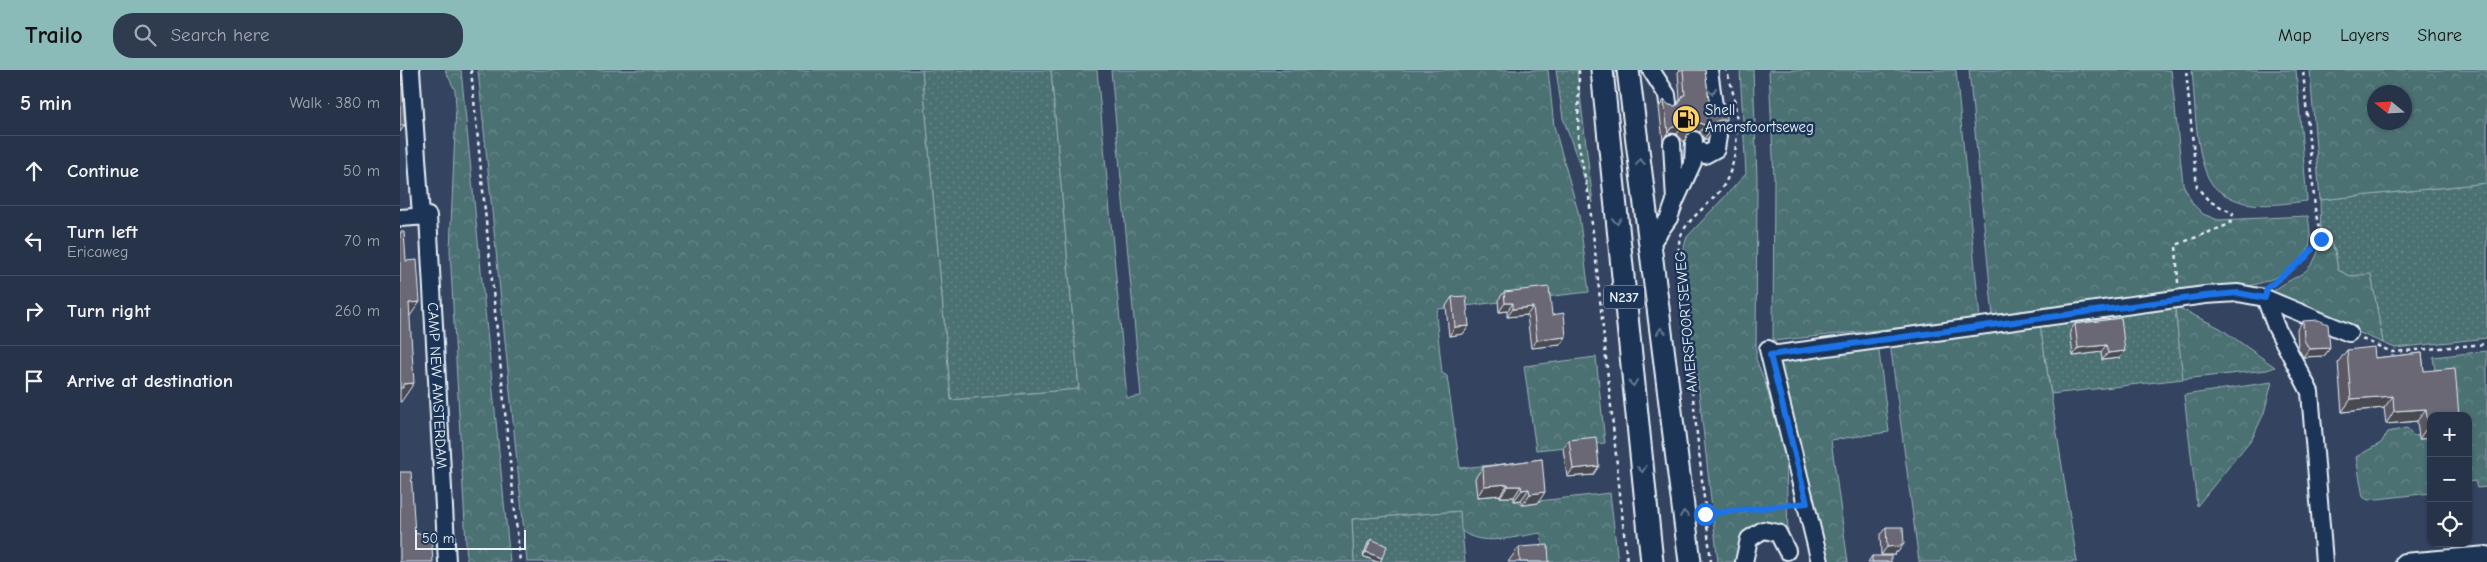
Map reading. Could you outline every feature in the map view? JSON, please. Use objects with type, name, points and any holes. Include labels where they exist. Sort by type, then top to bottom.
[{"type":"main road","name":"N237","points":[[1602,70],[1652,562]]},
{"type":"main road","name":"AMERSFOORTSEWEG","points":[[1628,70],[1690,562]]},
{"type":"street","name":"CAMP NEW AMSTERDAM","points":[[411,70],[421,216],[428,216],[447,562]]},
{"type":"street","points":[[1651,70],[1669,100],[1664,70]]},
{"type":"street","points":[[1710,70],[1716,113]]},
{"type":"street","name":"AMERSFOORTSEWEG","points":[[1650,245],[1669,218],[1675,200],[1685,182],[1695,144],[1705,155],[1716,149],[1718,136]]},
{"type":"street","name":"AMERSFOORTSEWEG","points":[[1672,143],[1675,200]]},
{"type":"street","points":[[400,218],[421,216]]},
{"type":"street","points":[[1820,562],[1769,352],[2238,293],[2265,298],[2349,333]]},
{"type":"street","points":[[2265,298],[2276,327],[2310,392],[2324,562]]},
{"type":"street","points":[[1744,562],[1749,539],[1763,530],[1778,533],[1787,551]]},
{"type":"street","points":[[2404,562],[2487,555]]},
{"type":"path","points":[[471,70],[520,562]]},
{"type":"path","points":[[1579,70],[1578,141],[1594,242],[1627,562]]},
{"type":"path","name":"AMERSFOORTSEWEG","points":[[1711,562],[1679,270],[1679,242],[1690,222],[1719,192],[1732,171],[1736,150],[1733,87],[1726,70]]},
{"type":"path","points":[[2179,299],[2176,245],[2230,224],[2233,213],[2208,202],[2197,187],[2186,70]]},
{"type":"path","points":[[2265,298],[2267,288],[2305,258],[2321,239],[2315,209],[2303,70]]},
{"type":"path","points":[[2349,333],[2392,352],[2487,344]]},
{"type":"path","points":[[1705,514],[1807,503]]},
{"type":"green space","points":[[445,70],[461,70],[510,562],[467,562],[450,250],[456,107],[455,90]]},
{"type":"green space","points":[[478,70],[922,70],[951,400],[1079,389],[1051,70],[1097,70],[1127,398],[1141,396],[1111,70],[1548,70],[1554,126],[1579,215],[1589,292],[1438,309],[1436,316],[1442,373],[1447,376],[1460,468],[1513,463],[1517,501],[1521,503],[1610,493],[1618,562],[1544,562],[1541,533],[1488,540],[1478,538],[1461,530],[1460,511],[1352,519],[1354,562],[527,562]]},
{"type":"green space","points":[[922,70],[1051,70],[1079,389],[951,400]]},
{"type":"green space","points":[[1556,70],[1577,70],[1593,203],[1563,118]]},
{"type":"green space","points":[[1740,70],[1753,70],[1757,178],[1756,359],[1765,382],[1786,459],[1788,537],[1761,523],[1740,562],[1718,562],[1683,250],[1687,237],[1746,174]]},
{"type":"green space","points":[[1769,70],[1956,70],[1980,319],[1773,341],[1774,178]]},
{"type":"green space","points":[[1969,70],[2171,70],[2183,184],[2193,204],[2203,214],[2218,220],[2308,216],[2310,240],[2305,255],[2299,263],[2283,274],[2245,287],[1993,317]]},
{"type":"green space","points":[[2192,70],[2296,70],[2307,201],[2260,205],[2245,203],[2222,193],[2212,184],[2206,174],[2199,145]]},
{"type":"green space","points":[[2310,70],[2487,70],[2487,183],[2320,200]]},
{"type":"green space","points":[[2487,183],[2487,338],[2395,348],[2383,343],[2371,275],[2350,276],[2338,270],[2335,251],[2328,238],[2321,239],[2320,200]]},
{"type":"green space","points":[[2328,238],[2335,251],[2338,270],[2350,276],[2371,274],[2383,343],[2270,294],[2308,268],[2314,261],[2321,239]]},
{"type":"green space","points":[[2175,308],[2183,379],[2051,394],[2040,325]]},
{"type":"green space","points":[[2175,308],[2179,308],[2220,328],[2275,367],[2267,370],[2183,379]]},
{"type":"green space","points":[[2040,325],[2077,562],[1919,562],[1890,343]]},
{"type":"green space","points":[[1878,344],[1889,432],[1831,440],[1848,562],[1827,562],[1776,358]]},
{"type":"green space","points":[[2487,351],[2487,487],[2477,488],[2475,481],[2472,481],[2472,412],[2441,412],[2433,357]]},
{"type":"green space","points":[[1596,357],[1605,443],[1536,450],[1524,366]]},
{"type":"green space","points":[[2272,382],[2264,413],[2253,437],[2197,506],[2184,395]]},
{"type":"green space","points":[[2407,428],[2414,436],[2427,434],[2427,493],[2368,500],[2363,497],[2356,457],[2381,443],[2388,432]]},
{"type":"green space","points":[[1460,511],[1465,562],[1354,562],[1352,519]]},
{"type":"building","points":[[401,70],[405,125],[400,125]]},
{"type":"building","points":[[1683,70],[1705,70],[1710,108],[1717,115],[1726,114],[1726,120],[1715,122],[1712,132],[1709,132],[1705,125],[1699,123],[1691,127],[1689,135],[1682,127],[1677,126],[1671,128],[1668,133],[1664,100],[1669,105],[1675,106],[1679,104],[1683,95],[1685,95]]},
{"type":"building","points":[[400,232],[404,232],[406,261],[417,260],[420,302],[409,303],[414,383],[403,384],[403,388],[400,388]]},
{"type":"building","points":[[1549,287],[1552,315],[1564,313],[1566,337],[1537,340],[1533,307],[1513,309],[1513,303],[1505,303],[1504,292]]},
{"type":"building","points":[[1466,296],[1469,326],[1455,327],[1452,297]]},
{"type":"building","points":[[2121,318],[2125,351],[2108,353],[2106,345],[2078,348],[2075,324]]},
{"type":"building","points":[[2318,320],[2328,324],[2330,348],[2309,349],[2304,340],[2303,321]]},
{"type":"building","points":[[2374,347],[2375,358],[2422,353],[2424,371],[2455,368],[2459,412],[2427,412],[2427,418],[2426,409],[2394,411],[2393,396],[2351,399],[2347,350]]},
{"type":"building","points":[[1596,437],[1599,466],[1573,469],[1569,440]]},
{"type":"building","points":[[1542,459],[1545,492],[1530,494],[1529,489],[1522,490],[1521,486],[1508,486],[1508,484],[1484,486],[1483,467]]},
{"type":"building","points":[[400,472],[411,472],[415,534],[431,532],[433,562],[400,562]]},
{"type":"building","points":[[1886,527],[1903,527],[1904,544],[1887,547]]},
{"type":"building","points":[[1371,539],[1387,546],[1382,558],[1366,552]]},
{"type":"building","points":[[1548,545],[1549,562],[1520,562],[1519,547]]},
{"type":"building","points":[[1872,556],[1891,556],[1891,562],[1872,562]]},
{"type":"place","name":"Shell Amersfoortseweg","points":[[1686,119]]},
{"type":"route","points":[[1705,514],[1807,503],[1770,355],[2205,296],[2238,293],[2265,298],[2267,288],[2305,258],[2321,239]]}]
